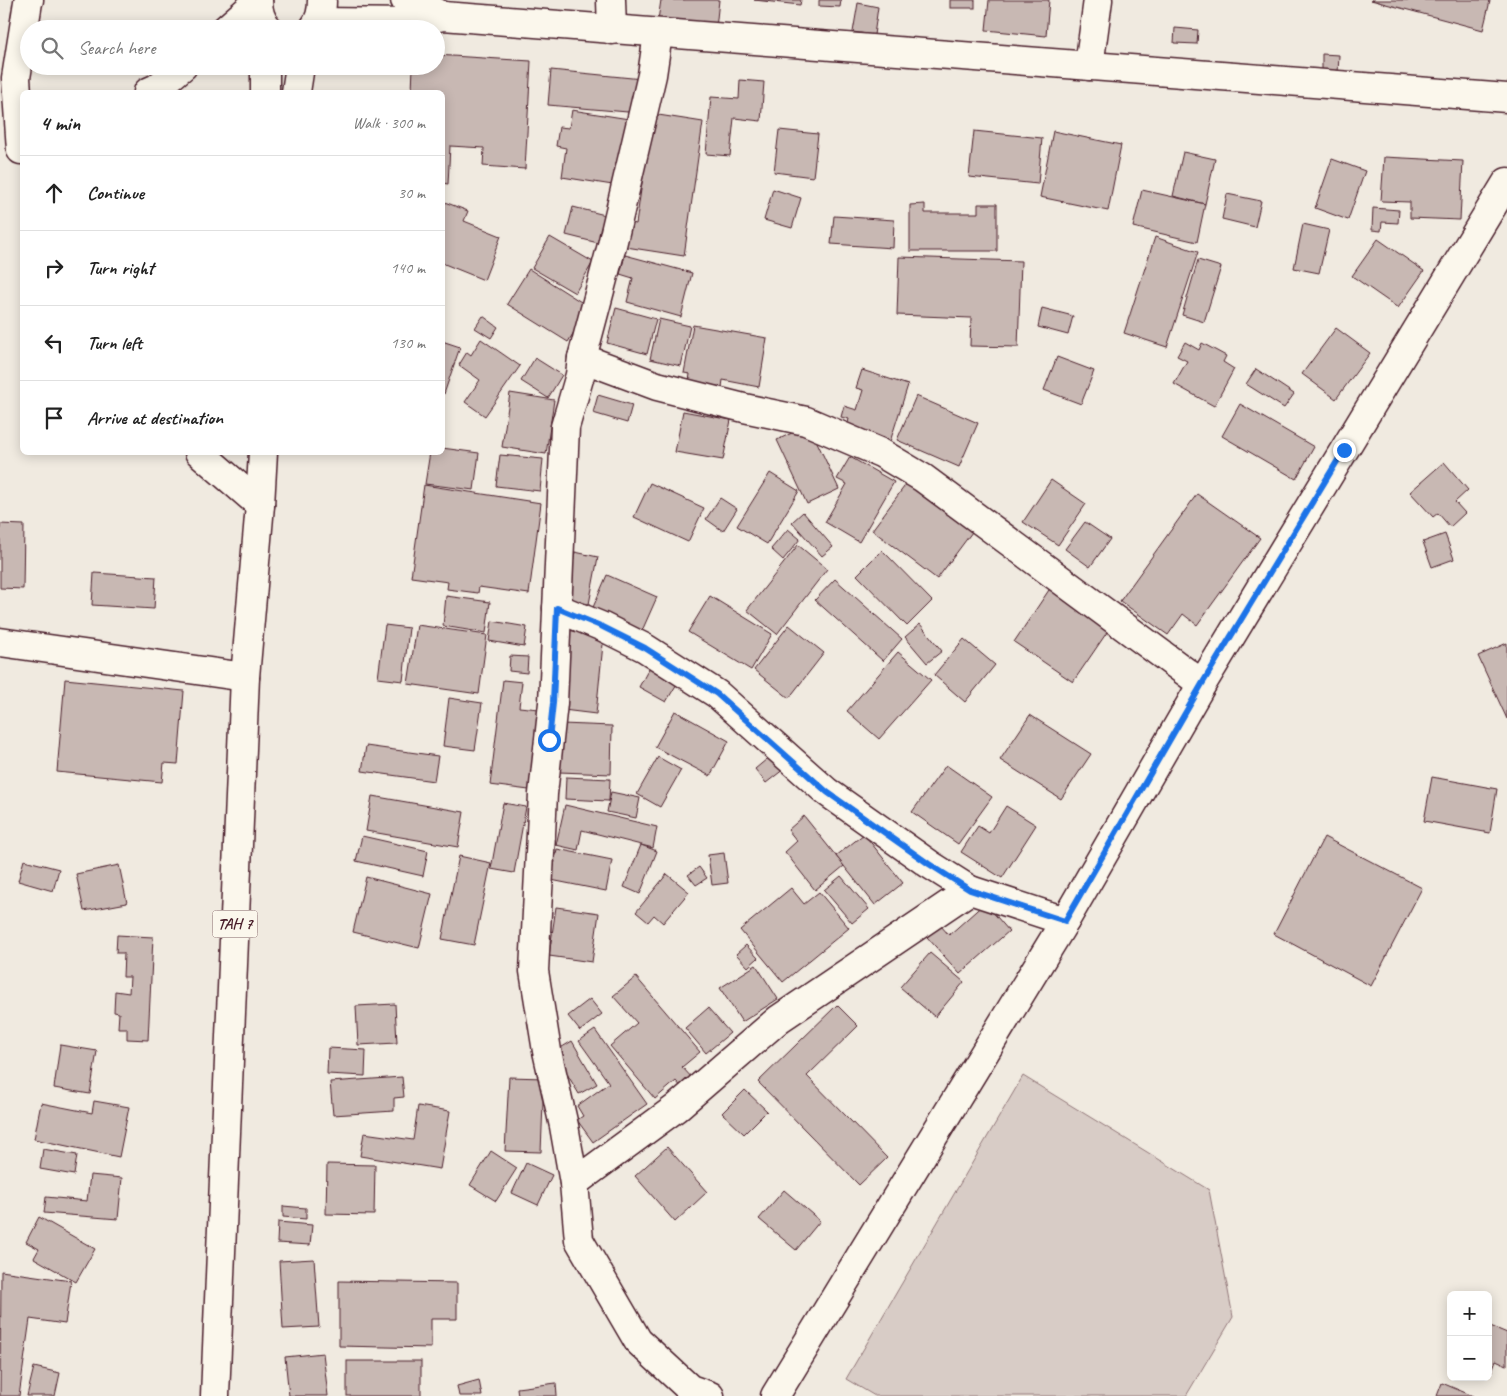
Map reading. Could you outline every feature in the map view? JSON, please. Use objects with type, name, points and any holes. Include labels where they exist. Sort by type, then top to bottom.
[{"type":"main road","points":[[25,20],[29,0]]},
{"type":"main road","points":[[405,0],[416,2],[442,16]]},
{"type":"main road","points":[[611,0],[612,30]]},
{"type":"main road","points":[[1089,66],[1098,0]]},
{"type":"main road","points":[[427,20],[442,16],[1507,98]]},
{"type":"main road","points":[[318,17],[366,20]]},
{"type":"main road","points":[[658,34],[648,94],[612,245],[582,358],[580,375],[565,427],[553,703],[543,794],[534,971],[547,1050],[574,1182],[579,1240],[638,1341],[690,1389],[710,1396]]},
{"type":"main road","points":[[14,154],[16,78],[20,53]]},
{"type":"main road","points":[[155,90],[173,75]]},
{"type":"main road","points":[[265,75],[265,90]]},
{"type":"main road","points":[[296,90],[299,75]]},
{"type":"main road","points":[[775,1396],[1065,921],[1202,684],[1507,182]]},
{"type":"main road","points":[[582,358],[657,386],[744,408],[806,421],[881,453],[931,483],[1202,684]]},
{"type":"main road","points":[[202,455],[260,506]]},
{"type":"main road","name":"TAH 7","points":[[216,1396],[245,678],[263,455]]},
{"type":"main road","points":[[557,608],[603,627],[645,648],[717,694],[827,792],[929,864],[970,890],[1065,921]]},
{"type":"main road","points":[[0,642],[245,678]]},
{"type":"main road","points":[[574,1182],[676,1108],[779,1019],[970,890]]},
{"type":"shaded area","points":[[1023,1076],[1209,1190],[1233,1317],[1186,1396],[875,1396],[846,1379]]},
{"type":"building","points":[[661,0],[719,0],[716,28],[658,20]]},
{"type":"building","points":[[754,0],[801,0],[800,5]]},
{"type":"building","points":[[819,0],[841,0],[840,7],[819,6]]},
{"type":"building","points":[[950,0],[975,0],[975,8],[950,8]]},
{"type":"building","points":[[989,0],[1049,0],[1046,36],[986,30]]},
{"type":"building","points":[[1371,0],[1488,0],[1490,1],[1483,30]]},
{"type":"building","points":[[858,3],[878,7],[874,35],[853,32]]},
{"type":"building","points":[[1175,28],[1198,30],[1197,44],[1174,43]]},
{"type":"building","points":[[1322,54],[1339,55],[1338,73],[1322,73]]},
{"type":"building","points":[[445,56],[531,61],[525,169],[483,166],[484,148],[450,146],[448,184],[445,184],[445,90],[412,90],[413,75],[445,75]]},
{"type":"building","points":[[551,70],[642,79],[639,113],[548,105]]},
{"type":"building","points":[[740,80],[764,82],[761,121],[734,118],[730,156],[706,154],[711,97],[739,99]]},
{"type":"building","points":[[572,110],[629,119],[619,186],[562,177],[566,148],[556,146],[559,127],[569,128]]},
{"type":"building","points":[[652,114],[703,122],[684,256],[626,247],[630,223],[636,224]]},
{"type":"building","points":[[779,130],[818,134],[813,177],[774,172]]},
{"type":"building","points":[[974,131],[1042,138],[1038,184],[969,177]]},
{"type":"building","points":[[1053,131],[1121,145],[1108,211],[1040,197]]},
{"type":"building","points":[[1183,152],[1215,159],[1205,204],[1173,196]]},
{"type":"building","points":[[1384,157],[1463,161],[1460,220],[1410,218],[1410,202],[1381,201]]},
{"type":"building","points":[[1332,159],[1365,171],[1348,220],[1315,208]]},
{"type":"building","points":[[773,189],[801,198],[792,228],[764,220]]},
{"type":"building","points":[[1142,190],[1205,204],[1197,242],[1133,227]]},
{"type":"building","points":[[1227,194],[1261,201],[1255,227],[1222,219]]},
{"type":"building","points":[[445,202],[468,211],[464,221],[501,236],[484,280],[445,264]]},
{"type":"building","points":[[925,204],[925,213],[978,213],[978,204],[997,204],[997,251],[910,251],[910,205]]},
{"type":"building","points":[[573,207],[605,215],[598,243],[566,235]]},
{"type":"building","points":[[1373,208],[1399,210],[1398,223],[1382,222],[1381,231],[1372,230]]},
{"type":"building","points":[[834,216],[894,220],[893,248],[831,244]]},
{"type":"building","points":[[1303,224],[1329,230],[1319,273],[1294,268]]},
{"type":"building","points":[[550,237],[593,262],[575,293],[532,268]]},
{"type":"building","points":[[1155,237],[1198,252],[1167,347],[1124,333]]},
{"type":"building","points":[[1378,239],[1424,271],[1398,308],[1352,276]]},
{"type":"building","points":[[625,255],[692,273],[681,317],[627,302],[633,278],[620,274]]},
{"type":"building","points":[[899,257],[1021,261],[1018,347],[970,346],[971,318],[897,315]]},
{"type":"building","points":[[1198,260],[1221,267],[1204,322],[1182,315]]},
{"type":"building","points":[[529,269],[589,307],[568,342],[507,304]]},
{"type":"building","points":[[616,308],[656,319],[647,354],[607,343]]},
{"type":"building","points":[[1042,308],[1073,316],[1068,335],[1038,327]]},
{"type":"building","points":[[483,316],[498,327],[491,338],[475,328]]},
{"type":"building","points":[[659,319],[690,326],[681,366],[650,359]]},
{"type":"building","points":[[693,325],[767,338],[759,387],[723,380],[722,387],[689,381],[690,374],[684,373]]},
{"type":"building","points":[[1336,328],[1370,353],[1336,399],[1302,374]]},
{"type":"building","points":[[481,339],[520,366],[485,416],[465,402],[480,380],[459,365],[467,352],[471,355]]},
{"type":"building","points":[[445,342],[460,347],[445,391]]},
{"type":"building","points":[[1185,342],[1199,350],[1202,343],[1226,356],[1223,362],[1234,369],[1214,406],[1174,384],[1187,361],[1177,356]]},
{"type":"building","points":[[1057,357],[1094,371],[1081,404],[1044,390]]},
{"type":"building","points":[[535,358],[562,375],[548,398],[521,381]]},
{"type":"building","points":[[1256,369],[1294,394],[1284,408],[1246,384]]},
{"type":"building","points":[[862,370],[908,385],[888,448],[845,434],[849,419],[841,417],[844,406],[857,410],[863,390],[856,388]]},
{"type":"building","points":[[510,393],[554,400],[546,454],[502,447]]},
{"type":"building","points":[[598,395],[632,405],[627,423],[593,413]]},
{"type":"building","points":[[916,396],[978,423],[959,467],[897,440]]},
{"type":"building","points":[[1240,404],[1314,447],[1296,479],[1222,436]]},
{"type":"building","points":[[683,411],[731,420],[723,460],[675,452]]},
{"type":"building","points":[[809,425],[839,489],[807,504],[777,440]]},
{"type":"building","points":[[445,448],[479,453],[474,490],[425,484],[430,455],[445,455]]},
{"type":"building","points":[[500,455],[543,459],[540,491],[496,486]]},
{"type":"building","points":[[850,457],[894,482],[859,542],[825,522],[847,484],[837,479]]},
{"type":"building","points":[[1444,462],[1468,490],[1455,502],[1465,513],[1450,527],[1438,513],[1433,517],[1410,492]]},
{"type":"building","points":[[770,473],[799,491],[767,544],[737,526]]},
{"type":"building","points":[[1051,480],[1086,504],[1058,545],[1023,522]]},
{"type":"building","points":[[650,483],[704,508],[688,542],[634,517]]},
{"type":"building","points":[[907,483],[972,532],[937,579],[872,530]]},
{"type":"building","points":[[424,485],[541,503],[529,594],[479,587],[478,593],[447,589],[448,582],[411,577]]},
{"type":"building","points":[[1197,494],[1260,538],[1197,625],[1183,614],[1168,635],[1120,601]]},
{"type":"building","points":[[720,498],[737,509],[723,531],[706,519]]},
{"type":"building","points":[[803,512],[833,547],[822,556],[792,522]]},
{"type":"building","points":[[1085,522],[1110,539],[1090,567],[1065,549]]},
{"type":"building","points":[[0,524],[24,525],[23,589],[0,588]]},
{"type":"building","points":[[788,529],[800,539],[783,560],[771,549]]},
{"type":"building","points":[[1445,534],[1454,559],[1432,567],[1423,542]]},
{"type":"building","points":[[798,545],[827,569],[777,634],[747,610]]},
{"type":"building","points":[[882,550],[932,601],[907,626],[857,575]]},
{"type":"building","points":[[575,552],[598,557],[589,604],[566,600]]},
{"type":"building","points":[[94,573],[156,577],[154,609],[92,605]]},
{"type":"building","points":[[607,575],[657,597],[641,633],[591,612]]},
{"type":"building","points":[[835,579],[902,639],[883,661],[815,600]]},
{"type":"building","points":[[1053,584],[1112,625],[1073,682],[1014,642]]},
{"type":"building","points":[[446,596],[490,602],[486,633],[443,626]]},
{"type":"building","points":[[710,596],[772,634],[751,670],[688,632]]},
{"type":"building","points":[[492,621],[527,627],[524,647],[489,641]]},
{"type":"building","points":[[920,624],[942,651],[927,663],[905,637]]},
{"type":"building","points":[[385,625],[409,628],[403,681],[378,678]]},
{"type":"building","points":[[417,625],[487,635],[479,694],[408,684]]},
{"type":"building","points":[[789,625],[824,653],[789,698],[754,670]]},
{"type":"building","points":[[564,630],[604,634],[596,714],[555,709]]},
{"type":"building","points":[[964,639],[995,665],[965,702],[934,675]]},
{"type":"building","points":[[1507,643],[1507,719],[1478,656]]},
{"type":"building","points":[[898,652],[931,680],[879,739],[847,711]]},
{"type":"building","points":[[510,656],[528,657],[527,673],[509,671]]},
{"type":"building","points":[[653,661],[681,677],[666,702],[639,687]]},
{"type":"building","points":[[65,679],[184,691],[178,764],[164,763],[162,782],[57,772]]},
{"type":"building","points":[[503,680],[522,682],[519,707],[539,709],[529,790],[490,785]]},
{"type":"building","points":[[449,698],[482,703],[475,750],[443,746]]},
{"type":"building","points":[[675,711],[729,741],[710,776],[655,747]]},
{"type":"building","points":[[1030,715],[1091,754],[1061,799],[1000,760]]},
{"type":"building","points":[[562,724],[612,726],[611,774],[559,772]]},
{"type":"building","points":[[366,746],[438,756],[434,781],[362,771]]},
{"type":"building","points":[[773,754],[784,769],[766,783],[755,769]]},
{"type":"building","points":[[658,757],[681,770],[660,807],[637,794]]},
{"type":"building","points":[[946,765],[992,797],[958,844],[912,812]]},
{"type":"building","points":[[566,777],[610,779],[609,801],[565,799]]},
{"type":"building","points":[[1432,777],[1497,789],[1490,833],[1424,821]]},
{"type":"building","points":[[611,792],[640,798],[636,818],[607,812]]},
{"type":"building","points":[[372,796],[464,812],[458,847],[366,831]]},
{"type":"building","points":[[503,803],[526,807],[514,873],[491,869]]},
{"type":"building","points":[[565,805],[657,827],[653,848],[582,830],[578,850],[556,845]]},
{"type":"building","points":[[1006,806],[1036,825],[1002,878],[961,852],[978,826],[989,833]]},
{"type":"building","points":[[804,816],[844,866],[815,890],[785,852],[797,841],[788,830]]},
{"type":"building","points":[[864,834],[903,883],[875,905],[836,856]]},
{"type":"building","points":[[362,836],[428,851],[423,876],[356,861]]},
{"type":"building","points":[[1324,837],[1422,888],[1371,986],[1274,934]]},
{"type":"building","points":[[641,845],[657,851],[640,894],[624,887]]},
{"type":"building","points":[[557,849],[612,860],[606,891],[551,880],[544,869],[553,870],[555,861],[547,859],[548,853],[556,854]]},
{"type":"building","points":[[724,853],[728,883],[712,885],[708,855]]},
{"type":"building","points":[[459,856],[491,863],[474,945],[442,939]]},
{"type":"building","points":[[24,860],[59,869],[53,891],[18,881]]},
{"type":"building","points":[[119,865],[127,903],[84,911],[76,874]]},
{"type":"building","points":[[699,867],[707,878],[696,885],[688,875]]},
{"type":"building","points":[[667,874],[689,892],[663,923],[654,915],[648,922],[636,912]]},
{"type":"building","points":[[841,876],[869,909],[852,923],[824,890]]},
{"type":"building","points":[[366,877],[432,894],[419,948],[353,932]]},
{"type":"building","points":[[791,888],[804,904],[819,892],[849,928],[783,982],[740,930]]},
{"type":"building","points":[[985,903],[1009,931],[960,974],[927,937],[940,925],[949,935]]},
{"type":"building","points":[[556,907],[599,913],[592,962],[549,956]]},
{"type":"building","points":[[117,935],[153,937],[148,1040],[127,1039],[127,1028],[118,1028],[119,1013],[114,1012],[115,991],[129,993],[130,977],[123,977],[124,953],[116,953]]},
{"type":"building","points":[[746,945],[758,958],[748,967],[736,954]]},
{"type":"building","points":[[930,953],[964,982],[935,1017],[900,987]]},
{"type":"building","points":[[756,965],[778,999],[742,1022],[720,988]]},
{"type":"building","points":[[636,977],[700,1052],[682,1067],[694,1080],[683,1089],[676,1081],[655,1099],[610,1046],[637,1023],[613,996]]},
{"type":"building","points":[[590,999],[602,1014],[580,1031],[568,1016]]},
{"type":"building","points":[[395,1004],[397,1043],[358,1045],[356,1006]]},
{"type":"building","points":[[837,1005],[858,1026],[807,1076],[887,1158],[859,1185],[758,1082]]},
{"type":"building","points":[[708,1008],[730,1033],[706,1053],[685,1028]]},
{"type":"building","points":[[595,1030],[647,1104],[593,1142],[577,1120],[583,1116],[577,1106],[609,1083],[579,1041]]},
{"type":"building","points":[[572,1041],[597,1084],[579,1094],[554,1052]]},
{"type":"building","points":[[60,1045],[97,1051],[90,1094],[54,1088]]},
{"type":"building","points":[[328,1048],[366,1050],[365,1076],[327,1074]]},
{"type":"building","points":[[402,1077],[404,1097],[394,1098],[394,1111],[333,1115],[330,1082]]},
{"type":"building","points":[[509,1077],[544,1078],[541,1152],[505,1151]]},
{"type":"building","points":[[745,1090],[767,1111],[744,1134],[722,1113]]},
{"type":"building","points":[[94,1101],[129,1107],[119,1157],[34,1139],[41,1103],[92,1113]]},
{"type":"building","points":[[418,1106],[450,1111],[440,1169],[360,1156],[364,1133],[413,1140]]},
{"type":"building","points":[[667,1147],[707,1192],[675,1222],[635,1176]]},
{"type":"building","points":[[43,1149],[77,1155],[74,1175],[40,1169]]},
{"type":"building","points":[[491,1151],[517,1168],[496,1201],[470,1185]]},
{"type":"building","points":[[526,1163],[552,1175],[538,1205],[512,1193]]},
{"type":"building","points":[[327,1164],[375,1165],[374,1215],[326,1214]]},
{"type":"building","points":[[90,1175],[122,1178],[118,1219],[44,1213],[46,1197],[87,1201]]},
{"type":"building","points":[[784,1190],[820,1221],[796,1250],[759,1219]]},
{"type":"building","points":[[283,1206],[306,1208],[306,1219],[283,1217]]},
{"type":"building","points":[[39,1217],[95,1249],[76,1282],[34,1258],[39,1249],[26,1242]]},
{"type":"building","points":[[278,1222],[312,1225],[310,1245],[277,1243]]},
{"type":"building","points":[[314,1259],[319,1327],[283,1329],[279,1261]]},
{"type":"building","points":[[1,1271],[71,1281],[65,1324],[30,1319],[19,1396],[0,1396]]},
{"type":"building","points":[[339,1281],[457,1283],[457,1319],[431,1319],[431,1348],[339,1346]]},
{"type":"building","points":[[1492,1327],[1507,1333],[1507,1365],[1496,1360],[1492,1371]]},
{"type":"building","points":[[323,1353],[328,1396],[289,1396],[285,1357]]},
{"type":"building","points":[[347,1361],[421,1361],[421,1396],[347,1396]]},
{"type":"building","points":[[34,1367],[60,1373],[55,1396],[27,1396]]},
{"type":"building","points":[[479,1380],[482,1396],[459,1396],[457,1386]]},
{"type":"building","points":[[556,1383],[557,1396],[518,1396],[517,1388]]},
{"type":"building","points":[[1442,1383],[1473,1396],[1437,1396]]},
{"type":"route","points":[[549,740],[553,703],[557,608],[603,627],[645,648],[717,694],[827,792],[929,864],[970,890],[1065,921],[1202,684],[1344,450]]}]
